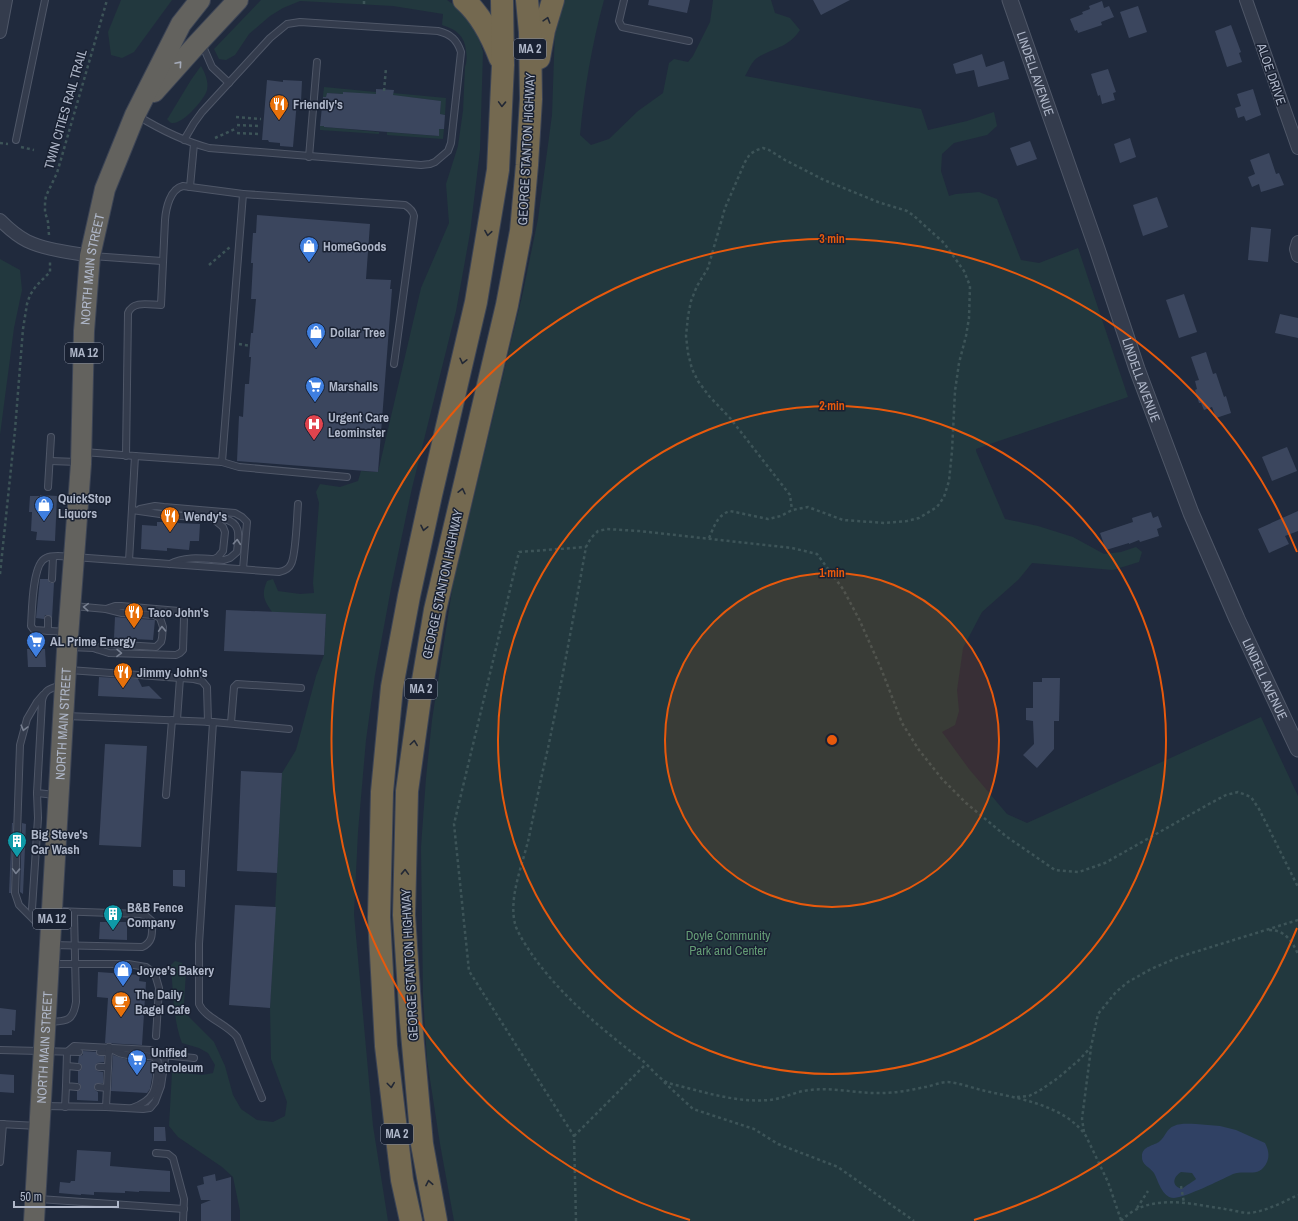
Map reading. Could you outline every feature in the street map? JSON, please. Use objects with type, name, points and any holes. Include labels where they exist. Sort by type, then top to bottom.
[{"type":"highway","name":"NORTH MAIN STREET","points":[[34,1221],[46,1022],[48,935],[59,795],[65,677],[81,457],[84,331],[90,256],[105,190],[134,114],[181,24],[200,0]]},
{"type":"highway","name":"NORTH MAIN STREET","points":[[134,114],[238,0]]},
{"type":"highway","points":[[464,0],[472,8],[493,40],[503,65]]},
{"type":"highway","name":"GEORGE STANTON HIGHWAY","points":[[411,1221],[402,1180],[386,1046],[379,916],[382,792],[392,687],[409,596],[431,495],[476,302],[498,170],[503,65],[502,0]]},
{"type":"highway","name":"GEORGE STANTON HIGHWAY","points":[[436,1221],[422,1144],[411,1022],[404,914],[407,791],[420,698],[435,610],[507,305],[521,231],[531,99],[530,32],[527,0]]},
{"type":"highway","points":[[531,99],[544,30],[553,0]]},
{"type":"street","points":[[0,32],[6,0]]},
{"type":"street","name":"LINDELL AVENUE","points":[[1010,0],[1137,369],[1191,513],[1243,634],[1298,749]]},
{"type":"street","name":"ALOE DRIVE","points":[[1246,0],[1298,148]]},
{"type":"street","points":[[0,220],[27,242],[90,256]]},
{"type":"street","points":[[1298,242],[1296,249],[1298,256]]},
{"type":"lane","points":[[16,140],[45,0]]},
{"type":"lane","points":[[624,0],[619,21],[622,28],[689,41]]},
{"type":"lane","points":[[134,114],[159,129],[184,140],[197,145],[209,148],[309,157],[421,165],[430,164],[443,156],[448,150],[452,138],[461,52],[458,44],[450,35],[438,31],[308,22],[287,24],[270,38],[229,83],[194,123],[184,140]]},
{"type":"lane","points":[[200,40],[212,67],[229,83]]},
{"type":"lane","points":[[309,157],[317,62]]},
{"type":"lane","points":[[190,187],[197,145]]},
{"type":"lane","points":[[126,456],[128,313],[130,309],[138,304],[161,305],[165,220],[168,206],[177,188],[183,186],[243,194],[405,205],[409,207],[414,216],[394,364]]},
{"type":"lane","points":[[222,462],[243,194]]},
{"type":"lane","points":[[90,256],[162,261]]},
{"type":"lane","points":[[48,487],[51,437]]},
{"type":"lane","points":[[129,561],[135,456]]},
{"type":"lane","points":[[50,461],[81,457],[135,456],[222,462],[239,467],[348,477]]},
{"type":"lane","points":[[106,609],[115,606],[179,611],[184,618],[183,650],[176,655],[109,653],[68,640],[48,631],[34,630],[31,626],[37,567],[46,558],[74,557],[279,572],[288,568],[293,559],[298,504]]},
{"type":"lane","points":[[132,510],[155,506],[236,513],[247,522],[243,569]]},
{"type":"lane","points":[[132,510],[168,515],[228,520],[237,527],[237,552],[230,558],[224,560],[185,559],[177,560],[169,564]]},
{"type":"lane","points":[[212,518],[223,527],[224,532],[223,551],[214,559]]},
{"type":"lane","points":[[52,579],[54,557]]},
{"type":"lane","points":[[70,606],[106,609],[122,613],[154,615],[160,618],[162,622],[162,638],[161,642],[156,647],[108,644],[102,645],[97,649]]},
{"type":"lane","points":[[48,619],[48,631]]},
{"type":"lane","points":[[156,1036],[159,988],[155,974],[146,967],[128,964],[75,964],[19,905],[15,893],[20,746],[27,719],[37,702],[47,690],[65,677],[180,678],[199,680],[207,687],[211,722],[199,944],[199,1004],[202,1010],[230,1030],[237,1037],[262,1098]]},
{"type":"lane","points":[[166,795],[180,678]]},
{"type":"lane","points":[[231,723],[234,687],[237,684],[301,688]]},
{"type":"lane","points":[[43,694],[38,818],[32,909],[48,935],[74,946],[142,947],[149,944],[152,938],[152,921],[146,916],[140,914],[74,912],[48,935]]},
{"type":"lane","points":[[63,716],[231,723],[289,729]]},
{"type":"lane","points":[[38,794],[59,795]]},
{"type":"lane","points":[[46,1022],[65,1021],[70,1018],[75,1011],[74,912]]},
{"type":"lane","points":[[65,1107],[67,1052],[74,1046],[79,1045],[109,1050],[124,1055],[154,1057],[158,1062],[154,1094],[138,1105],[129,1109]]},
{"type":"lane","points":[[0,1050],[79,1052]]},
{"type":"lane","points":[[106,1107],[109,1050]]},
{"type":"lane","points":[[100,1052],[109,1050],[151,1050],[162,1055],[194,1058]]},
{"type":"lane","points":[[40,1106],[106,1107],[129,1109],[147,1109],[152,1107],[156,1102],[162,1080],[165,1059],[162,1055]]},
{"type":"lane","points":[[66,1066],[78,1066]]},
{"type":"lane","points":[[99,1067],[108,1067]]},
{"type":"lane","points":[[66,1086],[77,1087]]},
{"type":"lane","points":[[98,1087],[107,1088]]},
{"type":"lane","points":[[0,1162],[2,1124],[39,1126]]},
{"type":"lane","points":[[156,1153],[168,1154],[173,1158],[182,1188],[184,1209],[183,1221]]},
{"type":"lane","points":[[35,1199],[184,1209]]},
{"type":"path","name":"TWIN CITIES RAIL TRAIL","points":[[48,222],[45,212],[46,196],[57,173],[107,0]]},
{"type":"path","points":[[384,91],[386,68]]},
{"type":"path","points":[[236,117],[261,118]]},
{"type":"path","points":[[237,124],[260,126]]},
{"type":"path","points":[[197,145],[237,128]]},
{"type":"path","points":[[237,133],[260,134]]},
{"type":"path","points":[[709,538],[716,521],[725,513],[730,511],[768,519],[781,516],[792,510],[808,507],[843,520],[885,523],[907,521],[919,518],[937,507],[944,497],[949,481],[955,390],[959,362],[969,318],[970,286],[964,271],[944,243],[932,231],[907,211],[878,202],[824,180],[769,150],[762,148],[750,154],[745,162],[725,208],[708,268],[697,286],[691,301],[686,336],[692,369],[698,381],[709,396],[730,418],[790,495],[792,510]]},
{"type":"path","points":[[209,265],[231,246]]},
{"type":"path","points":[[0,574],[15,430],[22,329],[30,295],[50,271]]},
{"type":"path","points":[[914,1221],[838,1167],[778,1144],[754,1130],[693,1110],[646,1064],[575,1004],[543,969],[524,943],[516,927],[513,912],[519,870],[525,852],[548,745],[586,547],[591,538],[598,531],[607,529],[639,531],[709,538],[770,547],[792,548],[817,554],[843,589],[860,621],[882,671],[902,723],[919,750],[942,779],[966,802],[1007,836],[1055,870],[1079,872],[1105,863],[1209,804],[1226,795],[1238,792],[1251,796],[1298,887]]},
{"type":"path","points":[[576,1221],[574,1136],[469,971],[454,824],[519,552],[586,547]]},
{"type":"path","points":[[1086,1136],[1082,1119],[1091,1047],[1098,1014],[1116,992],[1128,982],[1151,969],[1179,957],[1298,920]]},
{"type":"path","points":[[1265,930],[1281,932],[1292,942],[1298,954]]},
{"type":"path","points":[[1014,1097],[1029,1096],[1045,1086],[1079,1060],[1091,1047]]},
{"type":"path","points":[[574,1136],[646,1064]]},
{"type":"path","points":[[662,1080],[668,1083],[717,1096],[756,1100],[770,1100],[810,1090],[884,1093],[923,1088],[948,1082],[1014,1097],[1044,1106],[1058,1113],[1081,1129],[1086,1136],[1108,1182],[1121,1221],[1137,1208],[1148,1191]]},
{"type":"path","points":[[1181,1186],[1184,1204]]},
{"type":"path","points":[[1137,1208],[1156,1202],[1170,1202],[1249,1213],[1275,1206],[1298,1195]]},
{"type":"green space","points":[[121,0],[172,0],[134,52],[122,58],[111,55],[108,32]]},
{"type":"green space","points":[[261,0],[447,0],[460,10],[470,23],[478,37],[483,52],[480,150],[470,233],[456,311],[412,488],[392,583],[375,675],[366,740],[358,832],[354,914],[373,1126],[388,1221],[240,1221],[240,1211],[233,1177],[222,1167],[178,1137],[169,1126],[172,1072],[202,1075],[213,1073],[215,1065],[208,1053],[199,1048],[182,1043],[175,1015],[173,995],[171,965],[175,961],[182,963],[186,972],[184,1004],[188,1016],[214,1042],[225,1066],[233,1095],[241,1109],[257,1120],[273,1122],[285,1116],[287,1102],[271,1059],[270,1008],[282,773],[296,750],[316,676],[324,655],[326,615],[272,612],[265,601],[264,590],[267,581],[273,579],[278,591],[300,594],[314,593],[313,583],[319,503],[316,492],[320,484],[340,487],[358,481],[361,471],[378,472],[421,288],[449,223],[446,184],[458,146],[463,111],[467,55],[462,37],[452,29],[442,25],[443,14],[393,6],[300,1],[283,8],[270,16],[249,34],[235,55],[226,60],[219,59],[214,49]]},
{"type":"green space","name":"Doyle Community Park and Center","points":[[561,0],[604,0],[589,67],[580,135],[591,145],[609,139],[638,111],[663,93],[669,63],[674,59],[688,62],[693,56],[710,22],[713,0],[771,0],[775,13],[790,18],[800,30],[790,41],[755,59],[745,76],[921,109],[928,130],[967,121],[994,112],[997,126],[987,135],[954,143],[942,154],[941,171],[949,196],[979,192],[997,199],[1021,260],[1039,263],[1078,248],[1128,397],[990,444],[976,449],[976,451],[1005,519],[1038,526],[1073,537],[1104,554],[1121,552],[1136,547],[1142,552],[1139,562],[1113,570],[1032,563],[1019,579],[982,612],[963,648],[957,690],[959,711],[955,725],[942,732],[969,769],[1007,814],[1027,823],[1261,717],[1298,796],[1298,1221],[454,1221],[427,1060],[423,996],[421,847],[426,778],[432,720],[453,584],[523,292],[538,219],[552,115],[555,28]]},
{"type":"green space","points":[[201,66],[207,81],[207,90],[205,94],[198,105],[187,116],[176,123],[171,123],[167,119]]},
{"type":"green space","points":[[324,87],[376,92],[376,96],[344,92],[343,94],[327,93],[326,105],[322,105]]},
{"type":"green space","points":[[393,93],[446,98],[445,115],[440,114],[441,101],[393,97]]},
{"type":"green space","points":[[320,126],[379,132],[379,134],[320,130]]},
{"type":"green space","points":[[439,129],[444,129],[443,139],[387,135],[387,132],[438,136]]},
{"type":"green space","points":[[0,259],[20,270],[22,290],[14,328],[0,435]]},
{"type":"water","points":[[1179,1124],[1220,1126],[1236,1130],[1265,1143],[1268,1152],[1267,1162],[1264,1167],[1256,1172],[1233,1174],[1204,1188],[1180,1197],[1174,1198],[1166,1195],[1154,1173],[1143,1162],[1142,1159],[1144,1150],[1158,1143],[1172,1127]],"holes":[[[1181,1172],[1192,1173],[1196,1179],[1195,1180],[1182,1189],[1176,1186],[1174,1181],[1178,1174]]]},
{"type":"building","points":[[649,0],[690,0],[687,13],[648,5]]},
{"type":"building","points":[[813,0],[850,0],[821,15]]},
{"type":"building","points":[[1102,1],[1104,8],[1109,6],[1114,17],[1101,22],[1102,25],[1078,33],[1077,30],[1075,31],[1070,19],[1083,14],[1082,12],[1090,9],[1089,6]]},
{"type":"building","points":[[1138,6],[1147,32],[1129,38],[1120,12]]},
{"type":"building","points":[[1231,25],[1241,52],[1239,53],[1242,62],[1227,67],[1215,31]]},
{"type":"building","points":[[982,54],[986,67],[1004,61],[1009,79],[978,87],[974,70],[956,74],[953,64]]},
{"type":"building","points":[[1108,69],[1116,92],[1113,93],[1115,100],[1102,104],[1100,95],[1098,96],[1091,74]]},
{"type":"building","name":"Friendly's","points":[[267,80],[283,82],[283,80],[302,81],[301,102],[297,101],[293,147],[280,146],[280,143],[262,140]]},
{"type":"building","points":[[376,89],[394,90],[393,95],[441,101],[440,114],[445,115],[444,129],[439,129],[439,136],[320,126],[323,97],[326,97],[327,93],[343,94],[343,92],[376,94]]},
{"type":"building","points":[[1253,89],[1261,115],[1246,121],[1244,116],[1238,118],[1235,108],[1241,106],[1237,94]]},
{"type":"building","points":[[1130,138],[1136,157],[1120,163],[1114,144]]},
{"type":"building","points":[[1030,141],[1037,159],[1017,166],[1010,148]]},
{"type":"building","points":[[1269,153],[1276,174],[1279,173],[1284,185],[1261,192],[1259,184],[1252,187],[1248,177],[1255,174],[1250,160]]},
{"type":"building","points":[[1157,197],[1168,227],[1143,236],[1133,205]]},
{"type":"building","points":[[257,215],[370,224],[366,279],[391,280],[390,289],[392,289],[378,472],[237,461],[239,416],[243,417],[245,384],[249,384],[251,357],[249,357],[256,299],[251,299],[253,263],[251,263],[253,233],[256,233]]},
{"type":"building","points":[[1251,227],[1271,229],[1268,262],[1248,260]]},
{"type":"building","points":[[1184,294],[1197,332],[1179,338],[1166,300]]},
{"type":"building","points":[[1280,314],[1298,318],[1298,338],[1275,333]]},
{"type":"building","points":[[1206,352],[1213,374],[1216,373],[1224,397],[1226,396],[1231,413],[1216,418],[1212,407],[1204,410],[1201,403],[1199,403],[1195,390],[1197,389],[1195,381],[1199,380],[1191,357]]},
{"type":"building","points":[[1287,447],[1297,471],[1272,481],[1262,457]]},
{"type":"building","name":"QuickStop Liquors","points":[[30,496],[57,496],[55,541],[36,540],[37,532],[31,531],[32,512],[29,512]]},
{"type":"building","points":[[1298,511],[1298,531],[1285,536],[1289,544],[1269,553],[1258,529]]},
{"type":"building","points":[[1151,512],[1153,518],[1158,516],[1162,527],[1157,529],[1159,536],[1140,542],[1139,540],[1106,550],[1100,533],[1133,522],[1132,518]]},
{"type":"building","name":"Wendy's","points":[[167,520],[177,520],[177,523],[200,524],[199,541],[190,541],[189,550],[167,548],[167,551],[141,549],[142,525],[157,526],[157,522],[167,522]]},
{"type":"building","name":"AL Prime Energy","points":[[40,579],[48,579],[50,583],[54,583],[52,619],[48,615],[45,615],[44,619],[36,618]]},
{"type":"building","points":[[226,610],[326,614],[324,655],[224,651]]},
{"type":"building","name":"Taco John's","points":[[115,617],[155,620],[153,640],[114,638]]},
{"type":"building","name":"AL Prime Energy","points":[[27,649],[45,649],[46,667],[28,667]]},
{"type":"building","name":"Jimmy John's","points":[[99,677],[138,679],[142,687],[149,686],[162,699],[98,696]]},
{"type":"building","points":[[1042,678],[1060,678],[1059,721],[1054,721],[1054,749],[1037,768],[1023,755],[1034,744],[1033,721],[1026,720],[1026,708],[1033,708],[1033,682],[1042,682]]},
{"type":"building","points":[[105,744],[147,746],[141,847],[99,845]]},
{"type":"building","points":[[241,771],[282,773],[277,873],[237,871]]},
{"type":"building","points":[[12,823],[11,893],[9,893]]},
{"type":"building","points":[[22,823],[26,824],[23,894],[20,892]]},
{"type":"building","points":[[173,870],[185,870],[185,887],[173,886]]},
{"type":"building","points":[[235,905],[276,907],[270,1008],[229,1005]]},
{"type":"building","name":"B&B Fence Company","points":[[100,922],[127,922],[127,940],[99,939]]},
{"type":"building","points":[[98,972],[140,975],[139,981],[146,982],[142,1045],[105,1043],[108,998],[97,997]]},
{"type":"building","points":[[0,1008],[16,1010],[15,1031],[12,1030],[12,1035],[0,1035]]},
{"type":"building","points":[[83,1051],[96,1052],[98,1056],[104,1056],[104,1062],[97,1063],[95,1067],[97,1071],[103,1072],[103,1083],[97,1083],[94,1086],[95,1090],[98,1092],[98,1101],[77,1100],[77,1091],[80,1090],[81,1087],[78,1083],[78,1071],[81,1070],[82,1067],[81,1064],[78,1063],[79,1056],[83,1055]]},
{"type":"building","name":"Unified Petroleum","points":[[113,1055],[125,1059],[152,1061],[152,1078],[150,1089],[147,1093],[111,1091]]},
{"type":"building","points":[[0,1074],[14,1075],[14,1093],[0,1092]]},
{"type":"building","points":[[154,1127],[165,1127],[166,1141],[154,1141]]},
{"type":"building","points":[[77,1150],[111,1152],[110,1166],[170,1171],[170,1192],[94,1192],[94,1195],[59,1193],[60,1182],[70,1183],[71,1181],[75,1181]]},
{"type":"building","points":[[215,1174],[216,1181],[231,1177],[231,1221],[201,1221],[201,1204],[211,1200],[201,1200],[197,1186],[204,1184],[203,1177]]},
{"type":"place","name":"Friendly's","points":[[279,121]]},
{"type":"place","name":"HomeGoods","points":[[309,263]]},
{"type":"place","name":"Dollar Tree","points":[[316,349]]},
{"type":"place","name":"Marshalls","points":[[315,403]]},
{"type":"place","name":"Urgent Care Leominster","points":[[314,441]]},
{"type":"place","name":"QuickStop Liquors","points":[[44,522]]},
{"type":"place","name":"Wendy's","points":[[170,533]]},
{"type":"place","name":"Taco John's","points":[[134,629]]},
{"type":"place","name":"AL Prime Energy","points":[[36,658]]},
{"type":"place","name":"Jimmy John's","points":[[123,689]]},
{"type":"place","name":"Big Steve's Car Wash","points":[[17,858]]},
{"type":"place","name":"B&B Fence Company","points":[[113,931]]},
{"type":"place","name":"Joyce's Bakery","points":[[123,987]]},
{"type":"place","name":"The Daily Bagel Cafe","points":[[121,1018]]},
{"type":"place","name":"Unified Petroleum","points":[[137,1076]]}]
